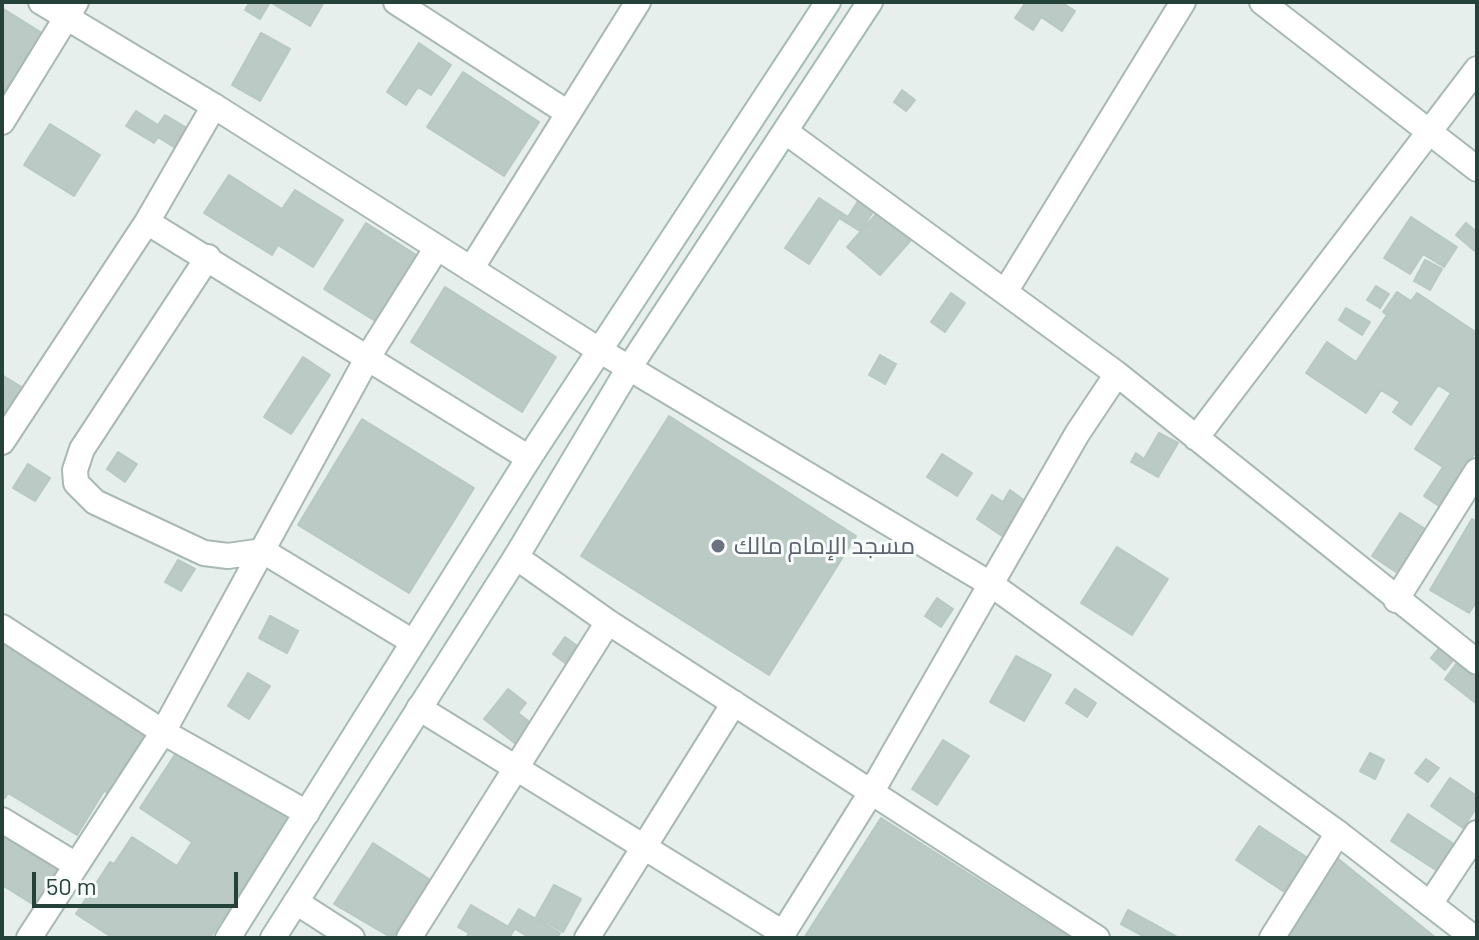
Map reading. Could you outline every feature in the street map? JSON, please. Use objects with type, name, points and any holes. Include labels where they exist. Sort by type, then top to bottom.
[{"type":"street","points":[[41,2],[71,10],[436,249],[992,585],[1338,833],[1474,938]]},
{"type":"street","points":[[396,2],[568,113]]},
{"type":"street","points":[[471,269],[638,2]]},
{"type":"street","points":[[228,938],[529,458],[828,2]]},
{"type":"street","points":[[273,938],[516,557],[629,368],[870,2]]},
{"type":"street","points":[[1005,292],[1183,2]]},
{"type":"street","points":[[1262,2],[1477,169]]},
{"type":"street","points":[[2,122],[71,10]]},
{"type":"street","points":[[1196,438],[1477,69]]},
{"type":"street","points":[[2,442],[147,222],[214,106]]},
{"type":"street","points":[[786,132],[1117,374],[1477,662]]},
{"type":"street","points":[[147,222],[529,458]]},
{"type":"street","points":[[29,938],[163,732],[368,357],[436,249]]},
{"type":"street","points":[[208,257],[82,449],[75,470],[76,483],[95,502],[204,553],[228,556],[263,551],[413,642]]},
{"type":"street","points":[[419,708],[782,935],[872,791],[1077,434],[1117,374]]},
{"type":"street","points":[[1396,600],[1477,471]]},
{"type":"street","points":[[516,557],[608,622],[1097,938]]},
{"type":"street","points":[[409,938],[608,622]]},
{"type":"street","points":[[2,627],[163,732],[307,813]]},
{"type":"street","points":[[587,938],[646,849],[734,703]]},
{"type":"street","points":[[2,820],[76,865]]},
{"type":"street","points":[[1272,938],[1338,833]]},
{"type":"street","points":[[1430,904],[1477,833]]},
{"type":"street","points":[[296,902],[352,938]]},
{"type":"building","points":[[250,2],[270,2],[260,19],[245,10]]},
{"type":"building","points":[[270,2],[324,2],[310,26]]},
{"type":"building","points":[[1026,2],[1061,2],[1075,11],[1062,31],[1041,17],[1033,30],[1015,18]]},
{"type":"building","points":[[2,8],[53,40],[2,121]]},
{"type":"building","points":[[261,33],[290,49],[260,101],[232,85]]},
{"type":"building","points":[[419,43],[451,65],[431,95],[418,87],[406,105],[387,92]]},
{"type":"building","points":[[463,72],[539,122],[504,176],[427,127]]},
{"type":"building","points":[[902,90],[915,100],[906,111],[894,102]]},
{"type":"building","points":[[136,111],[158,125],[165,115],[192,131],[180,151],[158,137],[154,143],[126,126]]},
{"type":"building","points":[[50,124],[100,155],[74,196],[24,165]]},
{"type":"building","points":[[229,175],[282,209],[295,190],[343,220],[313,267],[278,245],[272,255],[204,213]]},
{"type":"building","points":[[819,198],[848,217],[860,198],[875,209],[860,231],[839,218],[809,264],[785,248]]},
{"type":"building","points":[[878,212],[911,240],[880,275],[847,247]]},
{"type":"building","points":[[1411,217],[1457,247],[1444,267],[1423,254],[1410,274],[1384,258]]},
{"type":"building","points":[[366,223],[421,258],[380,324],[324,289]]},
{"type":"building","points":[[1466,223],[1477,232],[1477,253],[1456,235]]},
{"type":"building","points":[[1425,260],[1442,269],[1430,290],[1414,281]]},
{"type":"building","points":[[1376,286],[1389,294],[1380,308],[1367,300]]},
{"type":"building","points":[[445,287],[556,357],[522,412],[411,342]]},
{"type":"building","points":[[1397,292],[1411,301],[1417,293],[1477,333],[1477,450],[1439,506],[1424,496],[1443,467],[1415,449],[1451,393],[1438,385],[1411,425],[1393,412],[1400,402],[1381,390],[1366,413],[1306,373],[1327,342],[1356,362],[1387,315],[1383,312]]},
{"type":"building","points":[[951,293],[965,303],[945,332],[931,322]]},
{"type":"building","points":[[1346,308],[1370,322],[1362,335],[1339,320]]},
{"type":"building","points":[[880,355],[896,364],[885,384],[869,375]]},
{"type":"building","points":[[303,357],[330,375],[291,434],[264,417]]},
{"type":"building","points":[[2,375],[23,388],[2,424]]},
{"type":"building","name":"مسجد الإمام مالك","points":[[669,416],[856,536],[769,675],[581,556]]},
{"type":"building","points":[[362,419],[474,488],[409,593],[298,525]]},
{"type":"building","points":[[1159,433],[1178,443],[1158,477],[1131,462],[1136,453],[1144,459]]},
{"type":"building","points":[[118,452],[137,464],[125,482],[107,469]]},
{"type":"building","points":[[942,454],[972,473],[957,496],[927,477]]},
{"type":"building","points":[[28,464],[50,478],[35,501],[13,488]]},
{"type":"building","points":[[1010,490],[1025,501],[1002,536],[977,519],[992,495],[1003,502]]},
{"type":"building","points":[[1400,513],[1430,532],[1402,576],[1372,556]]},
{"type":"building","points":[[1472,519],[1477,522],[1477,601],[1469,613],[1430,590]]},
{"type":"building","points":[[1117,547],[1168,579],[1132,635],[1081,603]]},
{"type":"building","points":[[178,560],[195,569],[181,591],[165,582]]},
{"type":"building","points":[[937,598],[953,609],[941,627],[925,616]]},
{"type":"building","points":[[270,616],[298,631],[287,653],[259,638]]},
{"type":"building","points":[[565,637],[577,646],[565,663],[553,654]]},
{"type":"building","points":[[2,640],[146,733],[109,793],[104,791],[77,835],[8,793],[5,798],[2,796]]},
{"type":"building","points":[[1441,646],[1455,658],[1445,670],[1431,658]]},
{"type":"building","points":[[1016,656],[1051,675],[1024,721],[990,702]]},
{"type":"building","points":[[1456,664],[1477,679],[1477,704],[1445,679]]},
{"type":"building","points":[[248,673],[270,686],[249,719],[228,706]]},
{"type":"building","points":[[508,689],[526,703],[518,713],[532,724],[516,744],[484,719]]},
{"type":"building","points":[[1075,689],[1096,703],[1087,717],[1066,703]]},
{"type":"building","points":[[943,740],[969,756],[937,805],[912,789]]},
{"type":"building","points":[[180,747],[288,818],[210,938],[113,938],[76,914],[110,862],[114,864],[132,837],[177,866],[192,842],[140,808]]},
{"type":"building","points":[[1370,753],[1384,760],[1375,779],[1360,771]]},
{"type":"building","points":[[1426,759],[1439,768],[1428,782],[1415,773]]},
{"type":"building","points":[[1450,778],[1477,796],[1477,807],[1463,828],[1431,806]]},
{"type":"building","points":[[1408,814],[1457,846],[1439,872],[1391,841]]},
{"type":"building","points":[[881,818],[1070,938],[804,938]]},
{"type":"building","points":[[1259,826],[1314,862],[1292,897],[1236,860]]},
{"type":"building","points":[[2,836],[57,870],[34,905],[2,885]]},
{"type":"building","points":[[373,843],[429,879],[392,938],[334,904]]},
{"type":"building","points":[[1336,857],[1436,938],[1285,938]]},
{"type":"building","points":[[554,885],[581,899],[563,932],[536,917]]},
{"type":"building","points":[[471,905],[514,930],[509,938],[466,938],[469,933],[458,927]]},
{"type":"building","points":[[519,909],[560,933],[557,938],[530,938],[509,925]]},
{"type":"building","points":[[1128,910],[1177,938],[1147,938],[1121,924]]},
{"type":"place","name":"مسجد الإمام مالك","points":[[718,546]]}]
